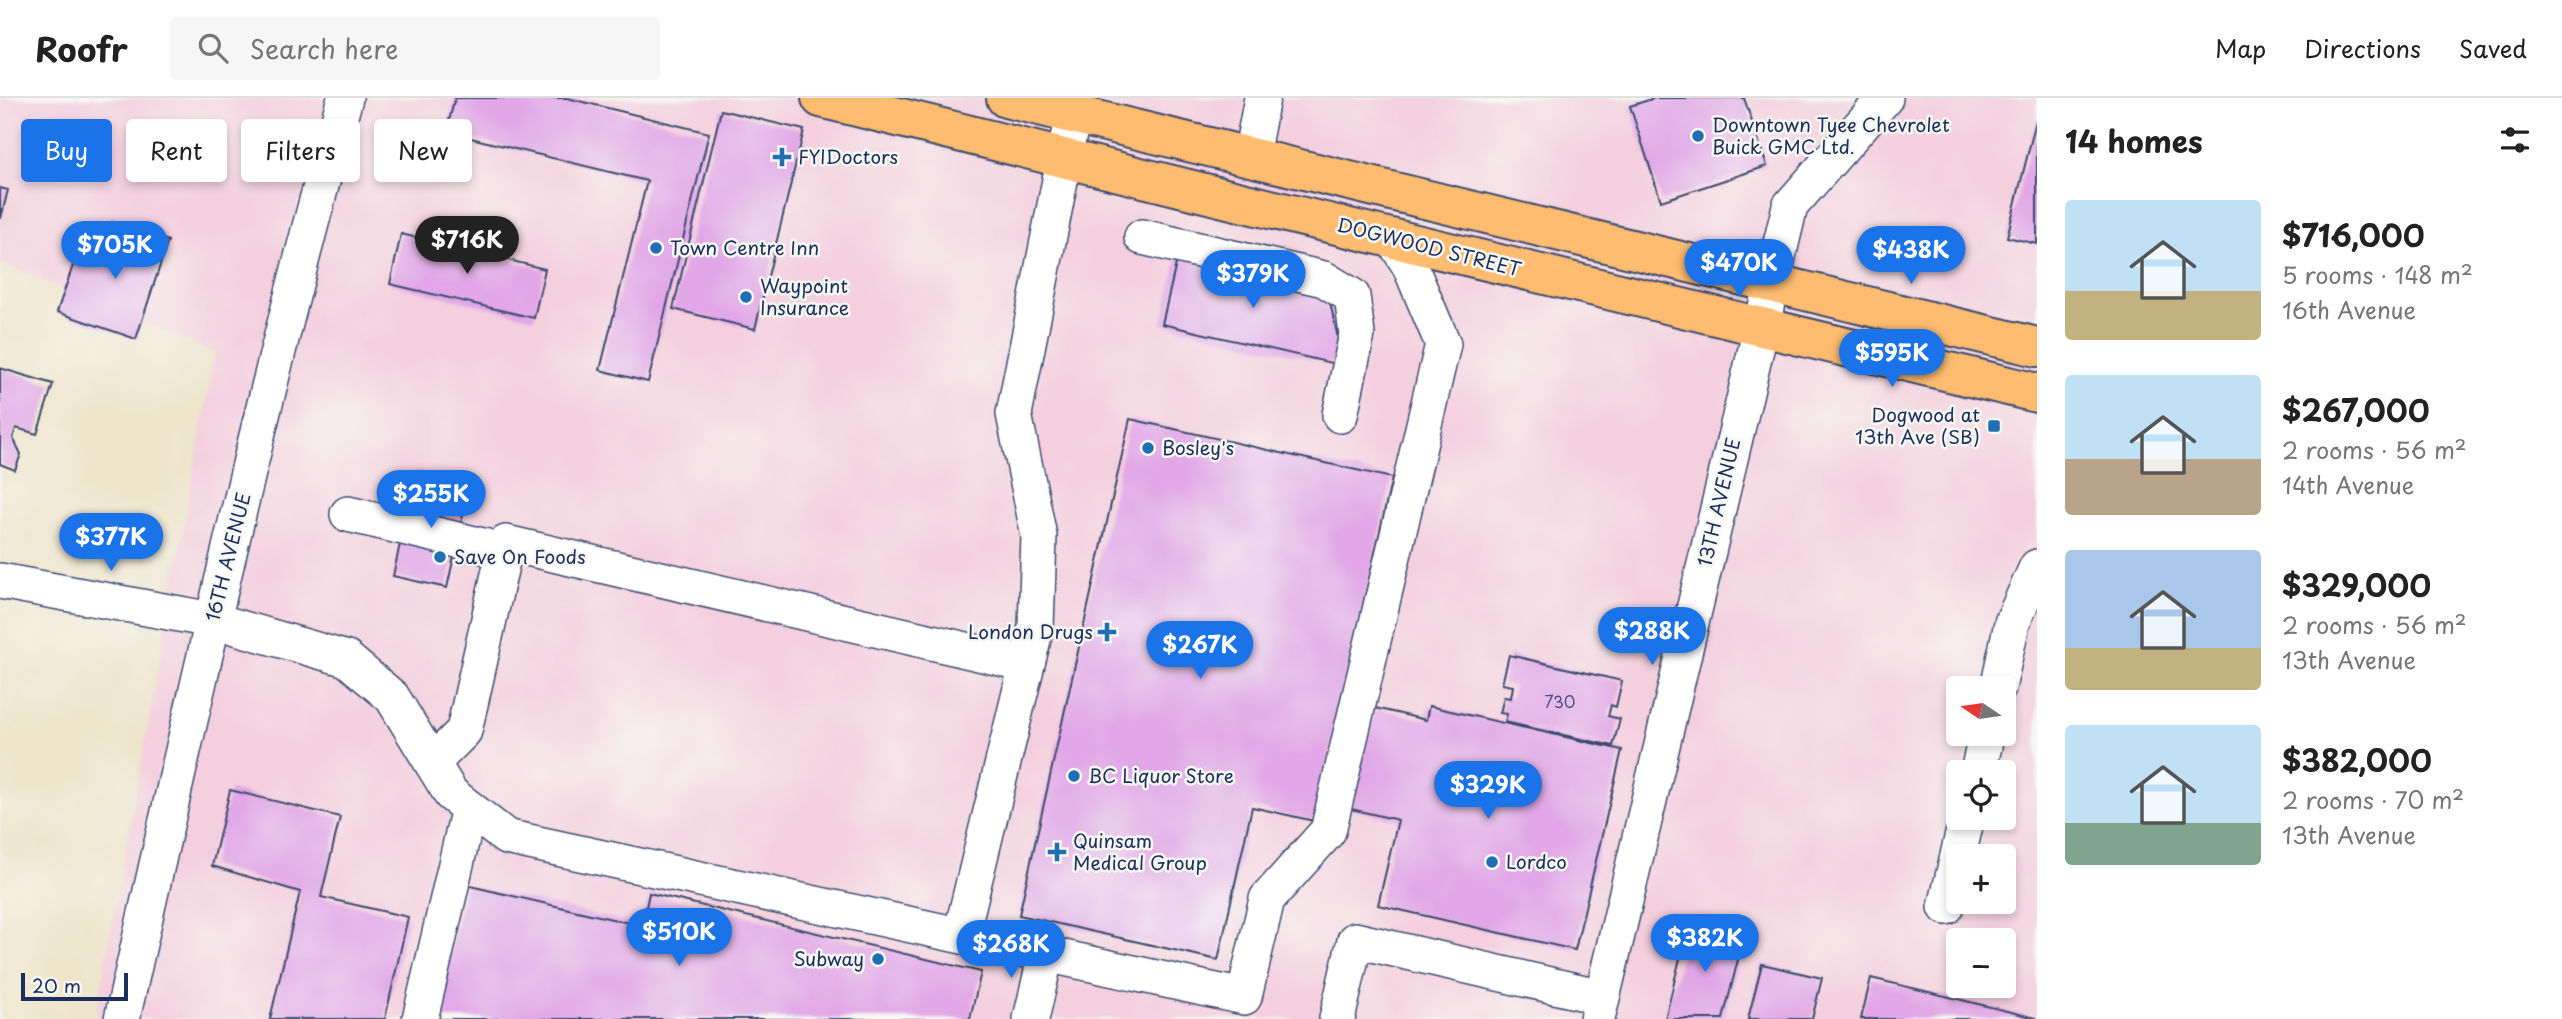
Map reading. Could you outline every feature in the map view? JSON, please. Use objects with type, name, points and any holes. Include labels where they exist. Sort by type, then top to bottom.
[{"type":"main road","name":"DOGWOOD STREET","points":[[821,98],[1393,239],[2037,393]]},
{"type":"main road","points":[[1006,98],[2037,347]]},
{"type":"street","name":"16TH AVENUE","points":[[122,1019],[212,621],[314,206],[345,98]]},
{"type":"street","points":[[1251,156],[1262,98]]},
{"type":"street","name":"13TH AVENUE","points":[[1599,1008],[1790,206],[1885,98]]},
{"type":"street","points":[[961,936],[1035,627],[1039,536],[1014,414],[1073,114]]},
{"type":"street","points":[[1142,237],[1324,279],[1352,296],[1357,334],[1340,415]]},
{"type":"street","points":[[0,581],[212,621],[347,659],[391,697],[451,794],[506,837],[1244,998],[1267,899],[1328,831],[1443,344],[1410,266],[1393,239]]},
{"type":"street","points":[[348,514],[504,551]]},
{"type":"street","points":[[432,763],[464,731],[506,543],[1026,664]]},
{"type":"street","points":[[2001,676],[2012,623],[2037,567]]},
{"type":"street","points":[[419,1019],[469,808]]},
{"type":"street","points":[[1337,1019],[1355,940],[1599,1008]]},
{"type":"street","points":[[1031,1019],[1046,954]]},
{"type":"shaded area","points":[[0,98],[2037,98],[2037,1019],[95,1019],[215,353],[0,262]]},
{"type":"building","name":"Town Centre Inn","points":[[455,98],[567,98],[709,133],[648,382],[600,370],[647,181],[472,138],[472,119],[449,119]]},
{"type":"building","name":"Downtown Tyee Chevrolet Buick GMC Ltd.","points":[[1655,98],[1744,98],[1767,166],[1661,201],[1630,106]]},
{"type":"building","points":[[721,110],[804,130],[755,329],[673,309]]},
{"type":"building","points":[[2037,121],[2037,244],[2007,237]]},
{"type":"building","points":[[0,188],[8,190],[1,218],[0,218]]},
{"type":"building","points":[[112,222],[168,241],[136,339],[57,312],[78,251],[100,258]]},
{"type":"building","points":[[401,234],[545,269],[534,318],[390,284]]},
{"type":"building","points":[[1178,255],[1327,288],[1344,366],[1162,324]]},
{"type":"building","points":[[0,368],[53,384],[37,434],[16,428],[13,438],[21,454],[15,470],[0,464]]},
{"type":"building","points":[[1130,419],[1392,478],[1314,821],[1252,807],[1218,960],[1019,915]]},
{"type":"building","points":[[416,471],[470,483],[447,588],[393,576]]},
{"type":"building","points":[[1509,655],[1622,681],[1616,707],[1611,705],[1608,716],[1620,719],[1613,746],[1505,722],[1507,714],[1500,713],[1504,697],[1511,698],[1513,686],[1502,684]]},
{"type":"building","name":"Lordco","points":[[1429,706],[1622,750],[1575,950],[1378,905],[1398,820],[1351,809],[1375,708],[1426,720]]},
{"type":"building","points":[[230,790],[340,817],[321,897],[408,917],[385,1019],[270,1019],[300,892],[212,866]]},
{"type":"building","points":[[466,885],[642,926],[649,893],[981,972],[970,1019],[434,1019]]},
{"type":"building","points":[[1689,922],[1744,936],[1723,1019],[1665,1019]]},
{"type":"building","points":[[1762,964],[1822,978],[1812,1019],[1748,1019]]},
{"type":"building","points":[[1871,978],[2036,1018],[2036,1019],[1861,1019]]},
{"type":"place","name":"Downtown Tyee Chevrolet Buick GMC Ltd.","points":[[1698,136]]},
{"type":"place","name":"FYIDoctors","points":[[782,157]]},
{"type":"place","name":"Town Centre Inn","points":[[656,248]]},
{"type":"place","name":"Waypoint Insurance","points":[[746,297]]},
{"type":"place","name":"Dogwood at 13th Ave (SB)","points":[[1994,426]]},
{"type":"place","name":"Bosley's","points":[[1148,448]]},
{"type":"place","name":"Save On Foods","points":[[440,557]]},
{"type":"place","name":"London Drugs","points":[[1107,632]]},
{"type":"place","name":"BC Liquor Store","points":[[1074,776]]},
{"type":"place","name":"Quinsam Medical Group","points":[[1057,852]]},
{"type":"place","name":"Lordco","points":[[1492,862]]},
{"type":"place","name":"Subway","points":[[878,959]]}]
